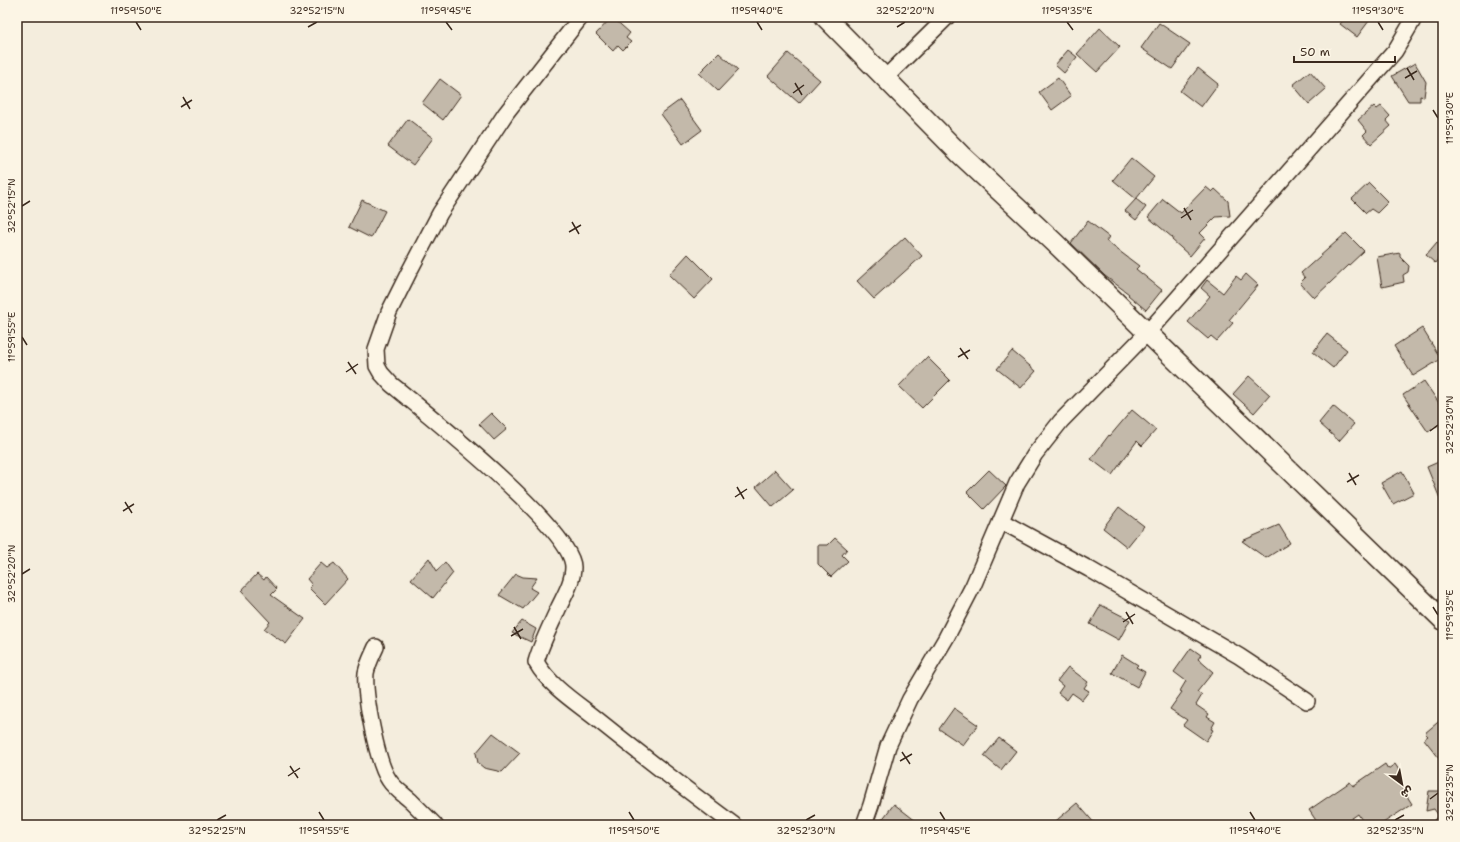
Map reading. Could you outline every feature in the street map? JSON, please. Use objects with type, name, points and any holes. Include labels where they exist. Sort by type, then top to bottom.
[{"type":"street","points":[[581,17],[506,113],[440,212],[389,312],[376,349],[377,366],[391,384],[475,454],[538,513],[565,546],[571,556],[573,567],[569,587],[548,631],[536,662],[541,672],[571,699],[660,770],[734,825]]},
{"type":"street","points":[[825,17],[961,155],[1054,242],[1443,620]]},
{"type":"street","points":[[885,78],[947,17]]},
{"type":"street","points":[[864,825],[888,746],[910,699],[946,638],[973,586],[1017,483],[1035,454],[1061,421],[1147,333],[1395,51],[1414,17]]},
{"type":"street","points":[[1001,521],[1089,569],[1239,656],[1307,701]]},
{"type":"street","points":[[376,647],[368,664],[366,688],[380,763],[384,773],[391,783],[435,825]]},
{"type":"building","points":[[612,17],[630,33],[626,38],[631,42],[623,50],[618,45],[613,51],[596,34]]},
{"type":"building","points":[[1346,17],[1372,17],[1357,37],[1340,24]]},
{"type":"building","points":[[1159,23],[1190,44],[1172,69],[1141,48]]},
{"type":"building","points":[[1100,28],[1120,47],[1097,72],[1077,54]]},
{"type":"building","points":[[1068,50],[1077,57],[1064,73],[1055,65]]},
{"type":"building","points":[[719,53],[738,70],[718,91],[699,73]]},
{"type":"building","points":[[788,53],[820,80],[799,103],[768,76]]},
{"type":"building","points":[[1415,63],[1426,82],[1424,97],[1420,96],[1420,101],[1408,101],[1392,76]]},
{"type":"building","points":[[1198,68],[1218,84],[1201,107],[1180,91]]},
{"type":"building","points":[[1310,71],[1326,89],[1309,104],[1293,85]]},
{"type":"building","points":[[1058,78],[1071,96],[1052,110],[1039,92]]},
{"type":"building","points":[[440,79],[461,95],[443,120],[422,103]]},
{"type":"building","points":[[680,100],[702,130],[683,144],[661,114]]},
{"type":"building","points":[[1374,106],[1377,109],[1381,106],[1390,116],[1386,120],[1391,126],[1371,144],[1363,135],[1367,131],[1358,120]]},
{"type":"building","points":[[408,119],[433,138],[413,165],[388,146]]},
{"type":"building","points":[[1131,158],[1154,177],[1136,199],[1113,180]]},
{"type":"building","points":[[1369,183],[1388,202],[1377,213],[1371,209],[1366,213],[1352,199]]},
{"type":"building","points":[[1206,187],[1212,192],[1215,189],[1228,201],[1230,216],[1216,217],[1200,233],[1205,238],[1190,256],[1172,240],[1173,238],[1148,217],[1163,199],[1181,213]]},
{"type":"building","points":[[1136,199],[1146,207],[1136,220],[1125,211]]},
{"type":"building","points":[[362,200],[385,211],[371,238],[349,227]]},
{"type":"building","points":[[1088,221],[1109,237],[1106,241],[1139,266],[1136,269],[1162,290],[1146,310],[1128,295],[1129,294],[1105,276],[1071,243]]},
{"type":"building","points":[[1346,233],[1364,251],[1314,298],[1300,283],[1305,278],[1301,273]]},
{"type":"building","points":[[905,237],[922,256],[874,299],[857,281]]},
{"type":"building","points":[[1437,242],[1443,247],[1443,253],[1435,263],[1426,255]]},
{"type":"building","points":[[1400,253],[1400,257],[1409,266],[1408,272],[1403,275],[1404,282],[1382,287],[1377,257]]},
{"type":"building","points":[[688,254],[713,279],[694,299],[669,275]]},
{"type":"building","points":[[1246,274],[1258,285],[1229,320],[1233,323],[1217,341],[1211,336],[1208,339],[1188,322],[1210,296],[1201,288],[1207,280],[1223,293],[1236,276],[1241,280]]},
{"type":"building","points":[[1422,328],[1441,359],[1413,376],[1394,346]]},
{"type":"building","points":[[1327,334],[1347,350],[1333,368],[1313,352]]},
{"type":"building","points":[[1012,351],[1036,371],[1021,388],[997,369]]},
{"type":"building","points":[[927,357],[950,380],[922,408],[899,386]]},
{"type":"building","points":[[1249,376],[1270,395],[1254,413],[1233,394]]},
{"type":"building","points":[[1424,381],[1443,409],[1443,422],[1428,432],[1403,395]]},
{"type":"building","points":[[1333,406],[1354,424],[1339,441],[1319,423]]},
{"type":"building","points":[[1132,410],[1156,430],[1142,446],[1137,441],[1112,475],[1091,459],[1109,435],[1110,436]]},
{"type":"building","points":[[491,413],[507,429],[494,440],[479,424]]},
{"type":"building","points":[[1443,460],[1443,506],[1427,467]]},
{"type":"building","points":[[775,470],[793,490],[773,507],[756,487]]},
{"type":"building","points":[[989,470],[1006,486],[984,509],[967,492]]},
{"type":"building","points":[[1402,471],[1414,493],[1393,504],[1381,483]]},
{"type":"building","points":[[1119,507],[1144,526],[1127,547],[1103,528]]},
{"type":"building","points":[[1279,525],[1290,543],[1266,558],[1242,541]]},
{"type":"building","points":[[835,538],[847,549],[842,555],[848,561],[831,577],[818,564],[818,545],[828,545]]},
{"type":"building","points":[[429,558],[437,571],[445,562],[453,573],[433,598],[411,579]]},
{"type":"building","points":[[321,563],[327,568],[334,563],[348,579],[325,604],[309,588],[312,585],[307,579]]},
{"type":"building","points":[[257,574],[264,580],[266,577],[277,589],[271,595],[305,619],[286,644],[264,629],[270,622],[241,591]]},
{"type":"building","points":[[516,574],[523,577],[537,578],[530,588],[537,592],[523,609],[499,595]]},
{"type":"building","points":[[1101,605],[1130,620],[1119,640],[1090,624]]},
{"type":"building","points":[[522,621],[536,629],[531,642],[512,633]]},
{"type":"building","points":[[1191,648],[1201,655],[1198,659],[1213,672],[1197,692],[1202,695],[1196,705],[1209,714],[1207,717],[1215,722],[1211,729],[1213,730],[1206,741],[1183,725],[1187,720],[1170,709],[1182,692],[1180,691],[1186,681],[1174,672]]},
{"type":"building","points":[[1122,655],[1138,665],[1136,667],[1145,672],[1137,687],[1112,673]]},
{"type":"building","points":[[1068,667],[1088,682],[1084,688],[1089,691],[1082,700],[1072,693],[1067,700],[1058,693],[1063,686],[1057,681]]},
{"type":"building","points":[[954,708],[978,725],[963,745],[939,729]]},
{"type":"building","points":[[1443,718],[1443,763],[1424,739],[1428,736],[1425,733]]},
{"type":"building","points":[[493,733],[520,753],[502,772],[484,768],[478,763],[476,753]]},
{"type":"building","points":[[999,738],[1016,751],[1001,770],[984,756]]},
{"type":"building","points":[[1385,764],[1388,769],[1395,764],[1401,773],[1395,777],[1412,804],[1380,825],[1365,825],[1358,814],[1342,825],[1319,825],[1309,810],[1350,782],[1353,786]]},
{"type":"building","points":[[1429,791],[1443,791],[1443,815],[1439,816],[1434,809],[1426,811]]},
{"type":"building","points":[[1077,803],[1096,825],[1051,825]]},
{"type":"building","points":[[894,804],[921,825],[878,825]]}]
